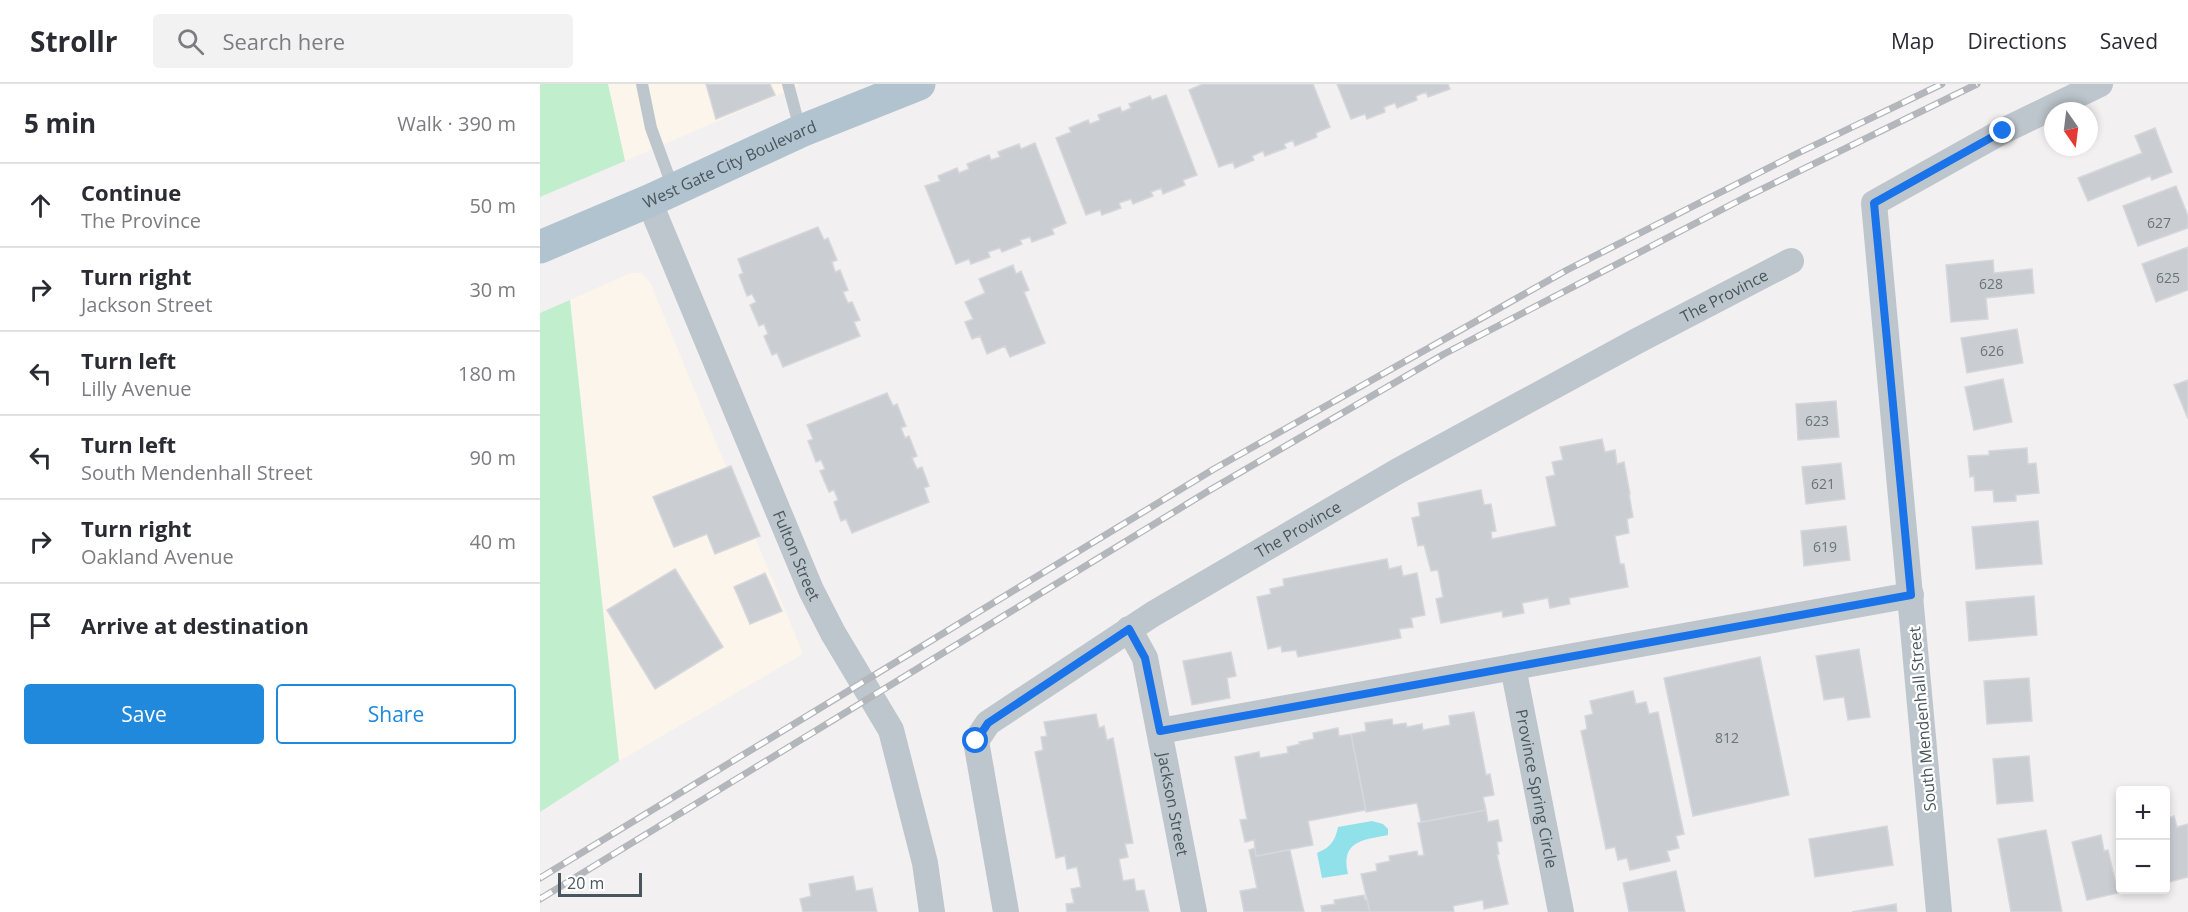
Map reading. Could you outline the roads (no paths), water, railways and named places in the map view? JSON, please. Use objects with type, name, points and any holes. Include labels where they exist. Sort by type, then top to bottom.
[{"type":"main road","name":"West Gate City Boulevard","points":[[540,247],[801,131],[919,84]]},
{"type":"street","name":"South Mendenhall Street","points":[[1939,912],[1874,203],[2003,131],[2100,84]]},
{"type":"street","name":"Fulton Street","points":[[661,195],[811,590],[833,633],[891,730],[924,863],[932,912]]},
{"type":"street","name":"The Province","points":[[1006,912],[976,741],[988,723],[1129,629],[1398,471],[1637,340],[1791,261]]},
{"type":"street","points":[[1160,731],[1911,595]]},
{"type":"street","name":"Jackson Street","points":[[1129,629],[1145,658],[1194,912]]},
{"type":"street","name":"Province Spring Circle","points":[[1513,667],[1562,912]]},
{"type":"lane","points":[[642,84],[661,195]]},
{"type":"lane","points":[[788,84],[801,131]]},
{"type":"water","points":[[1372,821],[1383,824],[1388,829],[1388,835],[1362,841],[1351,848],[1346,863],[1348,874],[1322,878],[1317,853],[1332,843],[1338,827]]},
{"type":"railway","points":[[540,878],[1214,469],[1567,270],[1794,155],[1942,84]]},
{"type":"railway","points":[[540,899],[1210,490],[1444,354],[1744,198],[1977,84]]}]
